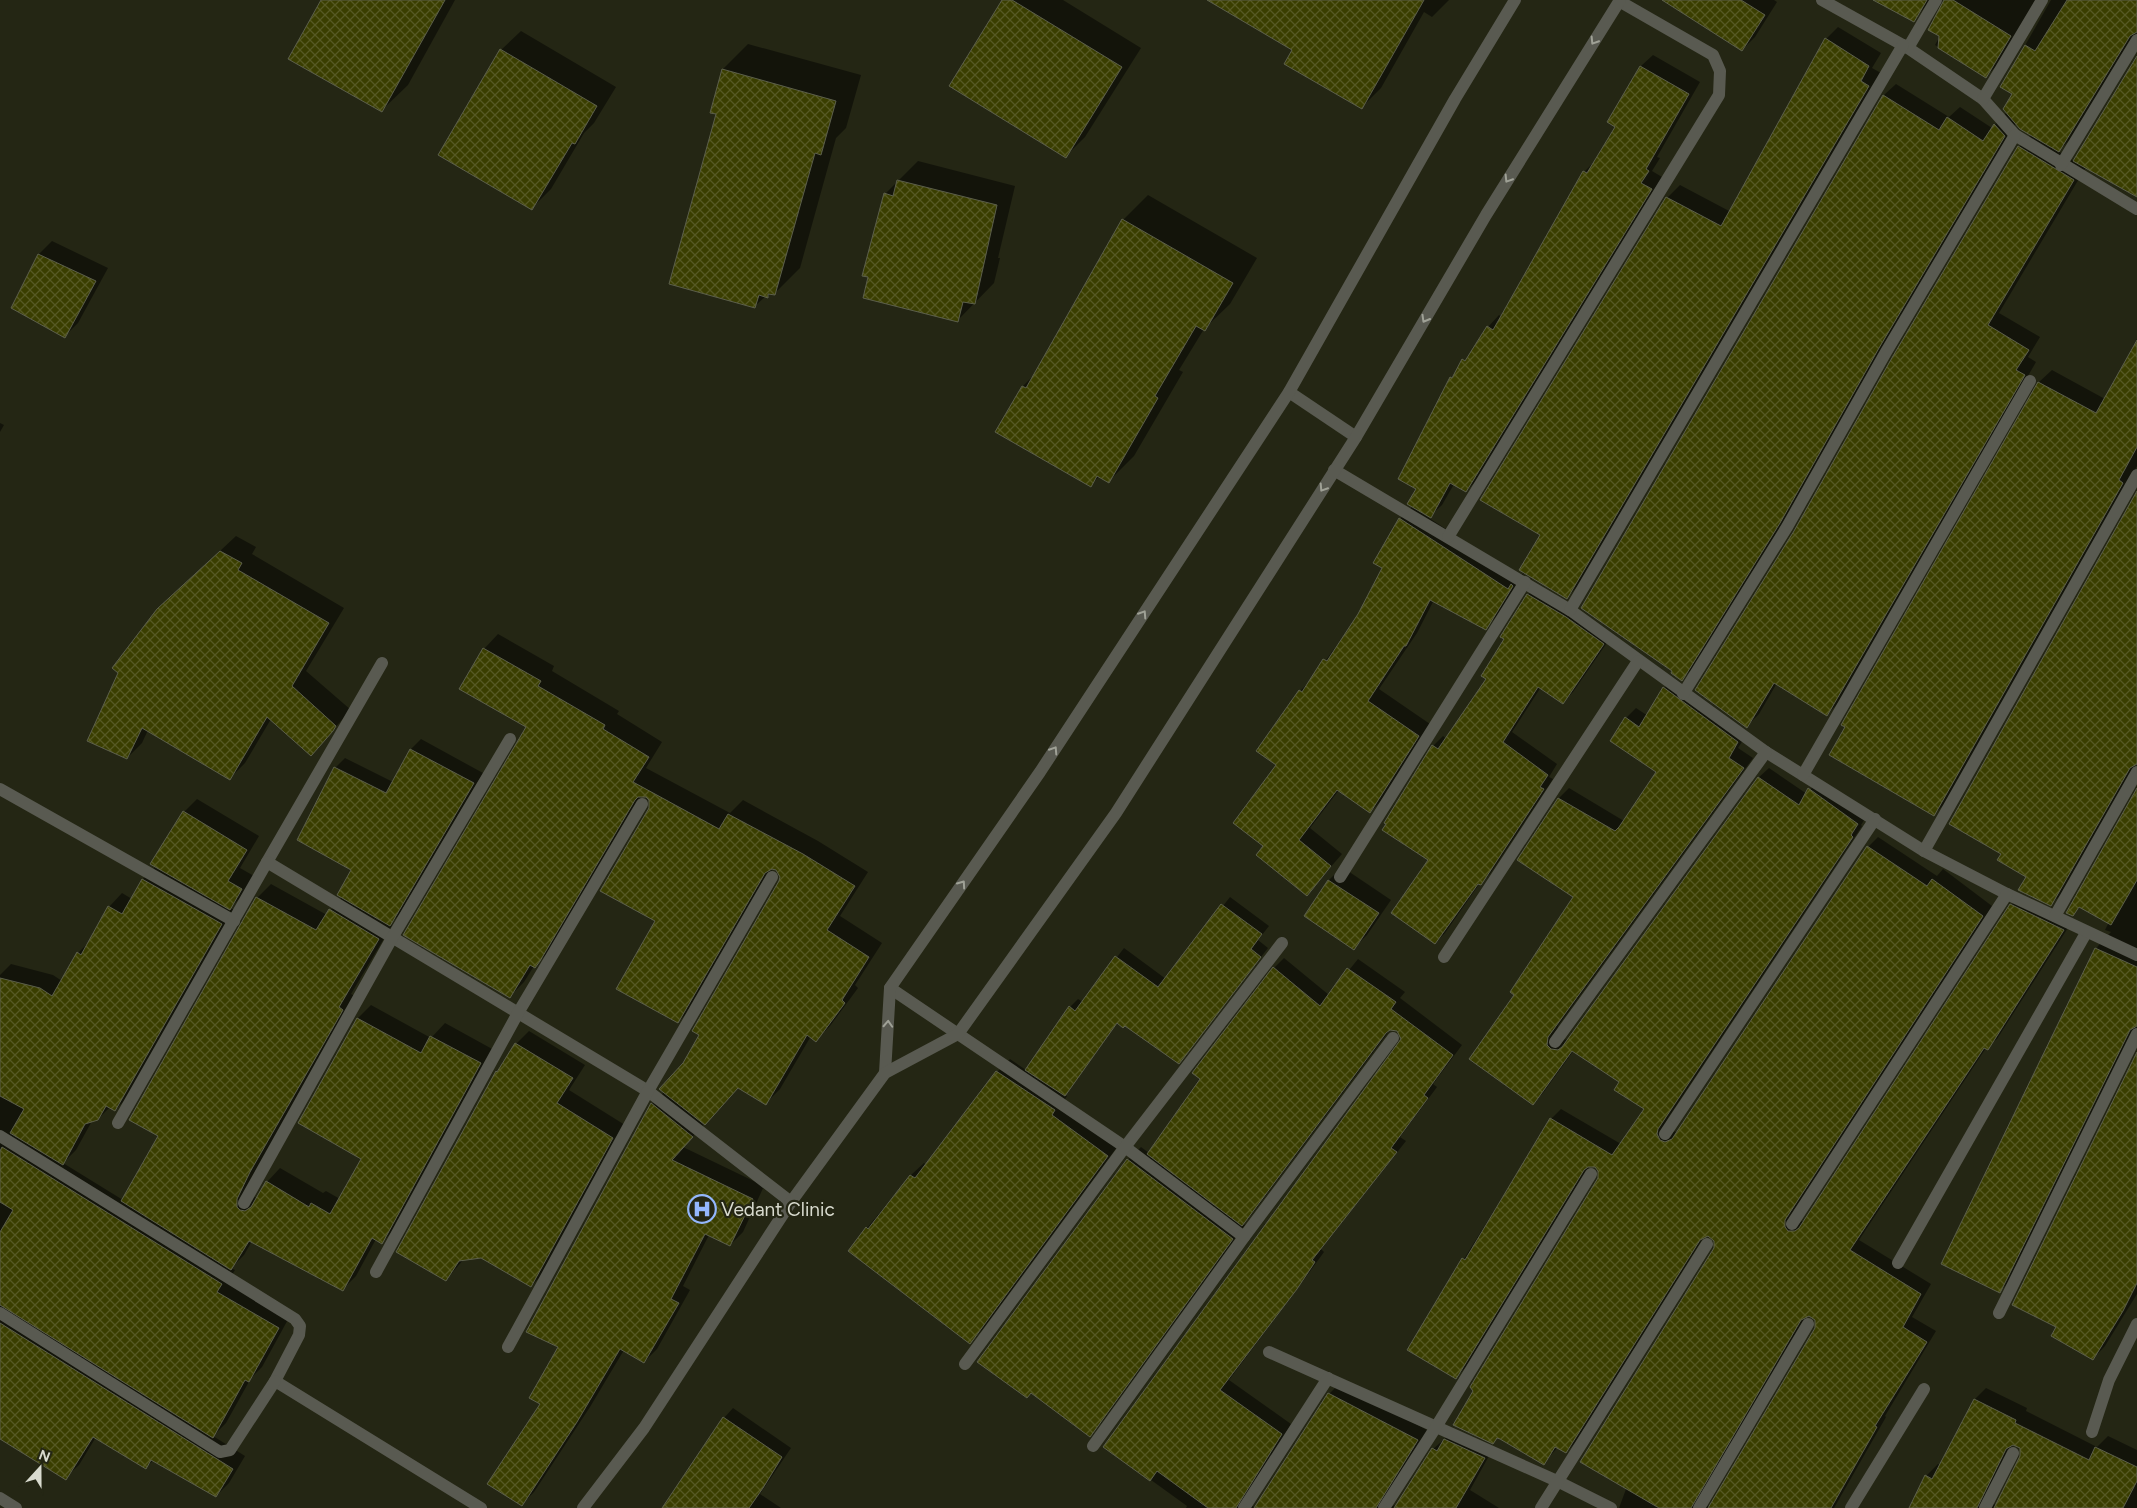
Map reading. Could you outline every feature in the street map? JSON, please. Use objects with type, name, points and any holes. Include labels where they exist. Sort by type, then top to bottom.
[{"type":"street","points":[[885,1073],[890,988],[1040,772],[1289,392],[1455,99],[1515,0]]},
{"type":"street","points":[[583,1508],[644,1428],[792,1202],[885,1073],[958,1034],[1116,813],[1356,436],[1486,215],[1620,0],[1713,55],[1720,71],[1719,95],[1448,536]]},
{"type":"street","points":[[1822,0],[1905,47],[1983,99],[2015,135],[2061,165],[2137,209]]},
{"type":"street","points":[[1570,610],[1905,47],[1936,0]]},
{"type":"street","points":[[1983,99],[2042,0]]},
{"type":"street","points":[[2061,165],[2137,40]]},
{"type":"street","points":[[1683,694],[1787,527],[1886,352],[2015,135]]},
{"type":"street","points":[[1803,775],[2030,381]]},
{"type":"street","points":[[1289,392],[1356,436]]},
{"type":"street","points":[[1334,470],[1570,610],[1683,694],[1766,752],[1924,851],[2086,933],[2137,955]]},
{"type":"street","points":[[1924,851],[2137,475]]},
{"type":"street","points":[[1340,876],[1525,582]]},
{"type":"street","points":[[1444,957],[1638,661]]},
{"type":"street","points":[[118,1123],[382,663]]},
{"type":"street","points":[[244,1203],[392,938],[510,739]]},
{"type":"street","points":[[1555,1042],[1766,752]]},
{"type":"street","points":[[2055,916],[2137,772]]},
{"type":"street","points":[[0,789],[234,921]]},
{"type":"street","points":[[376,1272],[518,1013],[642,804]]},
{"type":"street","points":[[1665,1134],[1875,820]]},
{"type":"street","points":[[267,862],[648,1091],[792,1202]]},
{"type":"street","points":[[508,1347],[648,1091],[772,877]]},
{"type":"street","points":[[1792,1224],[2007,894]]},
{"type":"street","points":[[1898,1263],[2086,933]]},
{"type":"street","points":[[965,1364],[1125,1147],[1282,943]]},
{"type":"street","points":[[890,988],[1125,1147],[1244,1236]]},
{"type":"street","points":[[1999,1313],[2137,1034]]},
{"type":"street","points":[[1093,1446],[1244,1236],[1393,1038]]},
{"type":"street","points":[[0,1136],[295,1319],[300,1326],[299,1335],[275,1381],[230,1450],[220,1452],[0,1313]]},
{"type":"street","points":[[1384,1508],[1436,1427],[1591,1174]]},
{"type":"street","points":[[1541,1508],[1707,1244]]},
{"type":"street","points":[[1699,1508],[1808,1324]]},
{"type":"street","points":[[2092,1432],[2109,1380],[2137,1324]]},
{"type":"street","points":[[1270,1352],[1557,1481],[1611,1508]]},
{"type":"street","points":[[1244,1508],[1328,1378]]},
{"type":"street","points":[[275,1381],[481,1508]]},
{"type":"street","points":[[1851,1508],[1924,1389]]},
{"type":"street","points":[[1985,1508],[2013,1453]]},
{"type":"street","points":[[0,1498],[16,1508]]},
{"type":"building","points":[[321,0],[445,0],[382,112],[288,59]]},
{"type":"building","points":[[1002,0],[1012,0],[1122,67],[1066,158],[949,86]]},
{"type":"building","points":[[1207,0],[1424,0],[1362,109],[1284,64],[1292,50]]},
{"type":"building","points":[[1662,0],[1741,0],[1765,15],[1742,51]]},
{"type":"building","points":[[1873,0],[1927,0],[1914,22]]},
{"type":"building","points":[[1944,0],[1953,0],[2011,36],[1986,78],[1938,48],[1939,36],[1928,30]]},
{"type":"building","points":[[2067,0],[2137,0],[2137,32],[2130,36],[2059,152],[2020,129],[2003,109],[2012,94],[2000,87],[2025,45],[2035,51]]},
{"type":"building","points":[[1825,38],[1869,66],[1861,81],[1869,86],[1567,599],[1519,570],[1540,535],[1480,500],[1666,197],[1721,226]]},
{"type":"building","points":[[500,49],[597,106],[575,144],[572,143],[532,210],[438,155]]},
{"type":"building","points":[[2137,56],[2137,197],[2073,161]]},
{"type":"building","points":[[1640,66],[1689,94],[1646,169],[1649,171],[1641,183],[1652,189],[1466,492],[1450,483],[1431,518],[1407,504],[1416,489],[1398,479],[1450,377],[1452,378],[1462,359],[1465,361],[1487,326],[1493,330],[1583,171],[1587,173],[1615,127],[1607,122]]},
{"type":"building","points":[[722,69],[836,101],[821,155],[815,153],[775,295],[768,294],[768,298],[759,295],[755,308],[669,284],[716,114],[710,113]]},
{"type":"building","points":[[1883,95],[1939,130],[1947,117],[1983,141],[1994,124],[2005,136],[1879,348],[1780,523],[1682,681],[1671,673],[1672,671],[1581,608]]},
{"type":"building","points":[[2018,146],[2074,180],[1988,325],[2029,350],[2016,370],[2025,375],[1827,716],[1774,683],[1747,728],[1695,690],[1794,531],[1893,356]]},
{"type":"building","points":[[897,180],[997,205],[975,304],[963,302],[958,322],[863,298],[868,277],[862,276],[884,193],[893,196]]},
{"type":"building","points":[[1122,219],[1233,283],[1205,331],[1196,326],[1155,396],[1158,398],[1109,483],[1097,476],[1091,487],[995,432],[1022,386],[1026,388]]},
{"type":"building","points":[[38,254],[96,281],[65,338],[11,308]]},
{"type":"building","points":[[2137,340],[2137,447],[2119,480],[2123,483],[1934,816],[1829,755],[1845,727],[1841,725],[2038,382],[2096,413]]},
{"type":"building","points":[[2137,491],[2137,764],[2130,768],[2051,906],[2018,890],[2026,877],[1997,860],[2001,854],[1949,824]]},
{"type":"building","points":[[1399,518],[1508,589],[1511,584],[1513,586],[1486,630],[1430,600],[1406,646],[1404,646],[1368,701],[1419,736],[1370,813],[1337,790],[1299,840],[1331,866],[1307,896],[1256,855],[1263,846],[1233,823],[1276,765],[1256,751],[1299,690],[1302,692],[1323,659],[1327,661],[1358,614],[1382,568],[1373,563]]},
{"type":"building","points":[[220,551],[242,563],[238,570],[329,623],[292,686],[336,726],[333,731],[311,756],[267,717],[230,780],[142,728],[127,759],[87,741],[118,673],[112,668],[157,609]]},
{"type":"building","points":[[1527,594],[1566,617],[1604,644],[1563,704],[1538,687],[1503,742],[1548,775],[1540,787],[1544,789],[1481,885],[1478,884],[1435,944],[1391,913],[1428,860],[1382,830],[1386,824],[1384,823],[1432,745],[1438,749],[1486,679],[1481,676],[1504,639],[1500,637]]},
{"type":"building","points":[[483,648],[541,681],[538,686],[605,725],[603,729],[649,757],[633,782],[719,829],[728,814],[803,854],[855,886],[827,930],[869,957],[842,1000],[845,1003],[816,1042],[807,1035],[766,1105],[738,1088],[705,1125],[659,1089],[683,1063],[699,1035],[692,1031],[779,881],[780,877],[776,870],[772,869],[765,873],[678,1023],[616,989],[655,921],[600,891],[649,808],[649,800],[646,797],[638,797],[635,800],[540,961],[535,968],[530,965],[510,998],[403,935],[526,727],[459,689]]},
{"type":"building","points":[[1663,687],[1738,742],[1729,758],[1744,768],[1548,1037],[1547,1045],[1551,1049],[1558,1050],[1562,1047],[1758,777],[1799,805],[1808,788],[1858,824],[1851,835],[1853,837],[1658,1129],[1657,1134],[1660,1140],[1665,1142],[1672,1139],[1867,846],[1927,886],[1932,879],[1983,916],[1785,1220],[1785,1227],[1788,1231],[1795,1231],[1799,1228],[2010,904],[2064,930],[1988,1050],[1984,1048],[1850,1250],[1921,1294],[1903,1327],[1927,1342],[1875,1426],[1877,1427],[1831,1508],[1708,1508],[1815,1328],[1815,1320],[1809,1316],[1801,1320],[1691,1508],[1659,1508],[1580,1462],[1714,1248],[1714,1241],[1708,1236],[1700,1240],[1566,1453],[1555,1447],[1544,1465],[1500,1439],[1497,1438],[1493,1444],[1453,1425],[1473,1391],[1470,1387],[1598,1178],[1598,1171],[1595,1167],[1588,1167],[1584,1170],[1456,1379],[1407,1350],[1462,1258],[1465,1260],[1550,1118],[1612,1155],[1644,1109],[1614,1090],[1619,1082],[1572,1051],[1533,1105],[1469,1059],[1514,995],[1510,992],[1573,897],[1517,860],[1558,798],[1615,831],[1619,827],[1656,772],[1610,741],[1625,717],[1639,727]]},
{"type":"building","points":[[410,749],[474,783],[390,926],[337,895],[351,870],[297,840],[334,767],[386,793]]},
{"type":"building","points":[[2137,788],[2137,880],[2111,925],[2079,907],[2073,916],[2066,913]]},
{"type":"building","points":[[183,811],[247,850],[228,881],[242,889],[230,910],[150,864]]},
{"type":"building","points":[[142,879],[222,924],[115,1111],[106,1106],[98,1120],[85,1124],[63,1165],[10,1133],[24,1109],[0,1096],[0,978],[40,988],[52,996],[77,952],[81,955],[108,906],[122,914]]},
{"type":"building","points":[[1328,880],[1379,913],[1354,950],[1304,916]]},
{"type":"building","points":[[256,897],[316,930],[329,909],[379,939],[339,1007],[343,1010],[250,1172],[237,1199],[237,1207],[240,1210],[245,1211],[251,1207],[266,1181],[309,1207],[311,1203],[330,1214],[361,1159],[298,1123],[357,1018],[421,1053],[430,1036],[481,1063],[382,1244],[372,1238],[343,1291],[249,1241],[231,1270],[121,1201],[158,1136],[129,1120]]},
{"type":"building","points":[[1221,904],[1262,934],[1251,949],[1261,957],[1179,1064],[1125,1026],[1123,1028],[1117,1023],[1065,1096],[1025,1070],[1069,1006],[1075,1011],[1115,956],[1158,987]]},
{"type":"building","points":[[2095,948],[2137,967],[2137,1026],[2130,1030],[2000,1293],[1941,1264]]},
{"type":"building","points":[[1273,967],[1320,1006],[1347,968],[1396,1002],[1391,1009],[1453,1055],[1424,1095],[1428,1098],[1391,1148],[1397,1152],[1312,1260],[1315,1262],[1297,1289],[1220,1390],[1282,1434],[1236,1508],[1208,1508],[1157,1471],[1150,1481],[1103,1447],[1401,1039],[1397,1031],[1390,1030],[1386,1033],[1242,1226],[1147,1154],[1200,1079],[1192,1073]]},
{"type":"building","points":[[515,1043],[573,1078],[557,1103],[613,1138],[531,1287],[481,1258],[459,1261],[446,1281],[396,1252],[496,1071]]},
{"type":"building","points":[[2137,1052],[2137,1283],[2123,1311],[2093,1360],[2051,1336],[2056,1327],[2012,1305]]},
{"type":"building","points":[[996,1071],[1055,1110],[1052,1115],[1108,1156],[970,1344],[848,1251],[866,1227],[868,1229],[910,1175],[915,1178]]},
{"type":"building","points":[[651,1103],[693,1137],[672,1160],[753,1199],[730,1246],[705,1234],[671,1299],[679,1303],[644,1363],[620,1349],[577,1422],[522,1506],[487,1484],[540,1404],[529,1398],[558,1347],[526,1332]]},
{"type":"building","points":[[2,1147],[222,1284],[217,1292],[279,1328],[249,1382],[245,1380],[213,1438],[0,1305],[0,1232],[13,1210],[0,1202],[0,1151]]},
{"type":"building","points":[[1127,1159],[1233,1239],[1090,1437],[1031,1393],[1027,1398],[977,1362]]},
{"type":"building","points":[[0,1323],[233,1469],[216,1497],[151,1460],[146,1469],[93,1437],[66,1480],[0,1439]]},
{"type":"building","points":[[1328,1393],[1418,1440],[1376,1508],[1254,1508]]},
{"type":"building","points":[[1974,1399],[2016,1420],[2015,1423],[2089,1460],[2095,1447],[2137,1467],[2137,1481],[2123,1508],[1994,1508],[2020,1456],[2020,1448],[2013,1445],[2006,1449],[1977,1508],[1909,1508],[1925,1475],[1932,1479]]},
{"type":"building","points":[[723,1417],[782,1457],[763,1488],[749,1508],[662,1508]]},
{"type":"building","points":[[1444,1439],[1485,1458],[1456,1508],[1394,1508],[1432,1448],[1437,1451]]},
{"type":"place","name":"Vedant Clinic","points":[[702,1209]]}]
